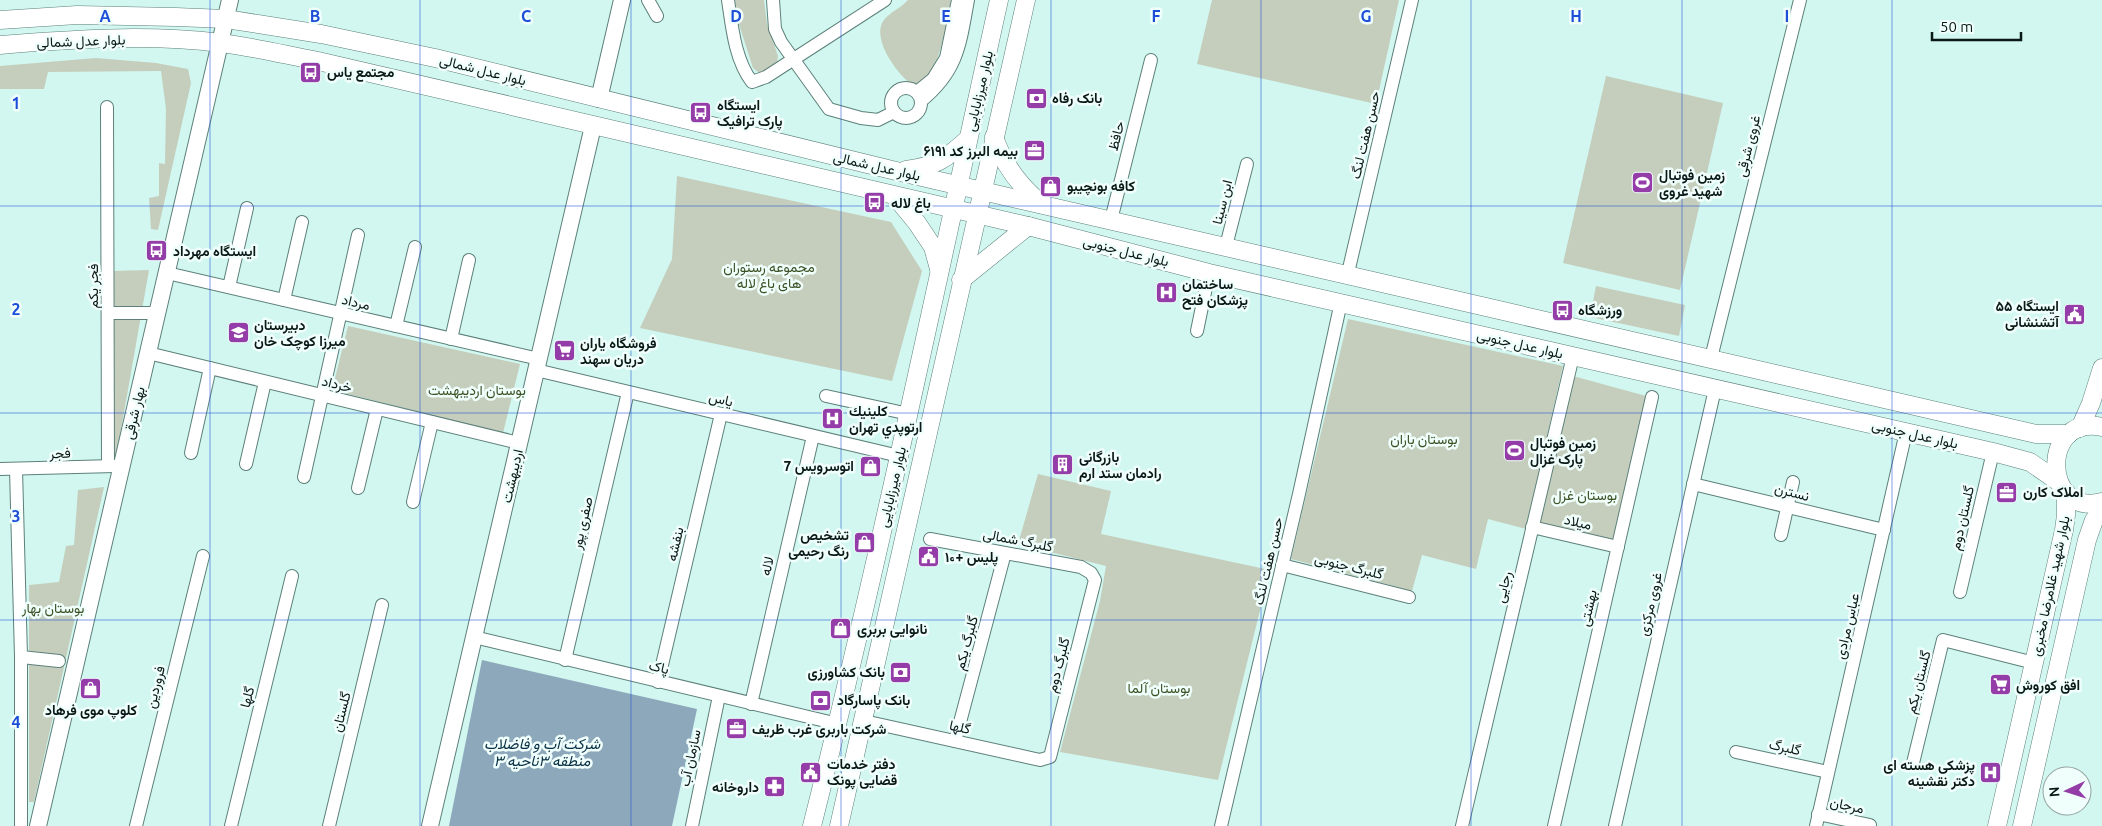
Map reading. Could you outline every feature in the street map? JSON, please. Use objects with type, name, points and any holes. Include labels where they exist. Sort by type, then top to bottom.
[{"type":"main road","name":"بلوار میرزابابایی","points":[[812,826],[838,724],[909,414],[952,209],[999,0]]},
{"type":"main road","name":"بلوار میرزابابایی","points":[[839,826],[907,534],[982,190],[1026,0]]},
{"type":"main road","name":"بلوار عدل شمالی","points":[[0,20],[77,15],[226,19],[321,34],[435,58],[896,171],[982,190]]},
{"type":"main road","name":"بلوار عدل شمالی","points":[[0,44],[78,39],[145,39],[220,43],[318,61],[977,214]]},
{"type":"main road","points":[[994,137],[1000,155],[1021,187],[1042,204]]},
{"type":"main road","points":[[896,171],[923,168],[948,158],[968,139]]},
{"type":"main road","name":"بلوار عدل جنوبی","points":[[982,190],[2036,434],[2074,431],[2089,426],[2102,427]]},
{"type":"main road","points":[[895,196],[918,223],[933,247],[939,272]]},
{"type":"main road","name":"بلوار عدل جنوبی","points":[[977,214],[1209,273],[1994,452],[2030,462],[2075,499],[2086,503],[2102,502]]},
{"type":"main road","points":[[962,280],[1028,226]]},
{"type":"main road","points":[[2074,431],[2091,404],[2102,368]]},
{"type":"main road","name":"بلوار شهید غلامرضا مخبری","points":[[1997,826],[2064,530],[2062,487],[2055,469],[2056,456],[2061,444],[2074,431]]},
{"type":"main road","name":"بلوار شهید غلامرضا مخبری","points":[[2022,826],[2087,540],[2094,520],[2102,509]]},
{"type":"street","name":"بهار شرقی","points":[[38,826],[115,466],[148,353],[230,0]]},
{"type":"street","points":[[599,98],[622,0]]},
{"type":"street","points":[[648,0],[657,16]]},
{"type":"street","points":[[728,0],[741,61],[752,82],[766,77],[885,0]]},
{"type":"street","points":[[773,0],[775,29],[781,42],[829,109],[861,118],[878,120],[894,112]]},
{"type":"street","points":[[919,96],[908,88],[898,90],[892,98],[891,108],[902,118],[911,117],[919,111],[919,96],[933,79],[946,58],[958,0]]},
{"type":"street","points":[[919,96],[938,87],[954,62],[968,0]]},
{"type":"street","name":"حسن هفت لنگ","points":[[1347,276],[1412,0]]},
{"type":"street","name":"غروی شرقی","points":[[1711,358],[1800,0]]},
{"type":"street","name":"حافظ","points":[[1111,220],[1151,60]]},
{"type":"street","name":"فجر یکم","points":[[107,106],[108,313],[115,466]]},
{"type":"street","name":"اردیبهشت","points":[[430,826],[593,126]]},
{"type":"street","name":"ابن سینا","points":[[1226,246],[1247,164]]},
{"type":"street","points":[[229,287],[247,208]]},
{"type":"street","points":[[284,300],[302,222]]},
{"type":"street","points":[[304,477],[358,235]]},
{"type":"street","points":[[396,326],[415,247]]},
{"type":"street","points":[[451,339],[469,260]]},
{"type":"street","name":"مرداد","points":[[167,273],[451,339],[537,365]]},
{"type":"street","points":[[1197,331],[1209,273]]},
{"type":"street","name":"حسن هفت لنگ","points":[[1221,826],[1341,302]]},
{"type":"street","points":[[108,313],[157,313]]},
{"type":"street","name":"خرداد","points":[[148,353],[519,444]]},
{"type":"street","name":"رجایی","points":[[1462,826],[1573,356]]},
{"type":"street","name":"یاس","points":[[537,365],[628,392],[899,456]]},
{"type":"street","points":[[191,453],[210,368]]},
{"type":"street","points":[[246,464],[265,382]]},
{"type":"street","name":"غروی مرکزی","points":[[1615,826],[1715,389]]},
{"type":"street","name":"صفری پور","points":[[565,660],[628,392]]},
{"type":"street","points":[[826,396],[909,414]]},
{"type":"street","name":"بهشتی","points":[[1554,826],[1652,397]]},
{"type":"street","points":[[358,488],[376,409]]},
{"type":"street","name":"بنفشه","points":[[658,682],[720,414]]},
{"type":"street","points":[[413,502],[432,422]]},
{"type":"street","name":"عباس مرادی","points":[[1817,820],[1906,432]]},
{"type":"street","name":"لاله","points":[[751,704],[813,436]]},
{"type":"street","name":"گلستان دوم","points":[[1960,592],[1994,452]]},
{"type":"street","name":"فجر","points":[[0,469],[115,466]]},
{"type":"street","points":[[16,469],[21,657],[21,826]]},
{"type":"street","points":[[1781,535],[1793,482]]},
{"type":"street","name":"نسترن","points":[[1693,484],[1884,530]]},
{"type":"street","name":"میلاد","points":[[1532,528],[1618,546]]},
{"type":"street","name":"گلبرگ شمالی","points":[[930,539],[1081,567],[1091,573],[1095,580]]},
{"type":"street","name":"گلبرگ یکم","points":[[956,741],[1005,553]]},
{"type":"street","name":"فروردین","points":[[136,826],[203,556]]},
{"type":"street","name":"گلبرگ جنوبی","points":[[1282,565],[1409,596]]},
{"type":"street","name":"گلها","points":[[231,826],[292,576]]},
{"type":"street","name":"گلبرگ دوم","points":[[1050,757],[1095,580]]},
{"type":"street","name":"گلستان","points":[[329,826],[382,605]]},
{"type":"street","name":"پاک","points":[[474,637],[838,724]]},
{"type":"street","name":"گلستان یکم","points":[[1913,763],[1943,640],[2034,664]]},
{"type":"street","points":[[21,657],[59,661]]},
{"type":"street","name":"سازمان آب","points":[[692,826],[718,696]]},
{"type":"street","name":"گلها","points":[[864,721],[1040,760],[1050,757]]},
{"type":"street","name":"گلبرگ","points":[[1736,752],[1828,772]]},
{"type":"street","name":"مرجان","points":[[1817,820],[1870,825]]},
{"type":"green space","points":[[735,0],[764,0],[767,24],[778,56],[777,64],[764,73],[758,72],[753,68],[737,18]]},
{"type":"green space","points":[[908,0],[951,0],[941,46],[933,70],[928,79],[920,85],[914,86],[894,66],[883,46],[881,37],[881,28],[884,20]]},
{"type":"green space","points":[[1212,0],[1399,0],[1376,104],[1197,64]]},
{"type":"green space","points":[[96,58],[156,63],[188,69],[191,83],[158,230],[151,229],[149,198],[159,196],[159,163],[165,164],[166,109],[161,71],[48,72],[44,89],[0,89],[0,66]]},
{"type":"green space","name":"زمین فوتبال شهید غروی","points":[[1606,76],[1723,103],[1680,290],[1563,263]]},
{"type":"green space","name":"مجموعه رستوران های باغ لاله","points":[[677,176],[891,222],[922,271],[892,381],[640,328],[672,259]]},
{"type":"green space","points":[[149,270],[116,458],[112,456],[113,271]]},
{"type":"green space","points":[[1596,286],[1685,305],[1679,336],[1590,317]]},
{"type":"green space","name":"بوستان باران","points":[[1348,319],[1563,366],[1526,529],[1488,519],[1476,569],[1422,555],[1412,591],[1291,559]]},
{"type":"green space","name":"بوستان اردیبهشت","points":[[348,326],[520,364],[503,433],[332,390]]},
{"type":"green space","name":"بوستان غزل","points":[[1573,376],[1646,396],[1615,542],[1539,524]]},
{"type":"green space","name":"بوستان آلما","points":[[1038,474],[1111,491],[1101,534],[1270,570],[1218,780],[1060,752],[1100,601],[1106,566],[1018,544]]},
{"type":"green space","name":"بوستان بهار","points":[[104,487],[34,802],[29,802],[29,585],[59,582],[66,546],[74,545],[78,490]]},
{"type":"water","name":"شرکت آب و فاضلاب منطقه ۳ناحیه ۳","points":[[482,660],[697,709],[672,826],[449,826]]},
{"type":"place","name":"مجتمع یاس","points":[[311,72]]},
{"type":"place","name":"بانک رفاه","points":[[1036,98]]},
{"type":"place","name":"ایستگاه پارک ترافیک","points":[[701,113]]},
{"type":"place","name":"بیمه البرز کد ۶۱۹۱","points":[[1034,151]]},
{"type":"place","name":"زمین فوتبال شهید غروی","points":[[1643,183]]},
{"type":"place","name":"کافه بونچیبو","points":[[1051,186]]},
{"type":"place","name":"باغ لاله","points":[[875,203]]},
{"type":"place","name":"ایستگاه مهرداد","points":[[157,251]]},
{"type":"place","name":"ساختمان پزشکان فتح","points":[[1166,292]]},
{"type":"place","name":"ورزشگاه","points":[[1562,310]]},
{"type":"place","name":"ایستگاه ۵۵ آتشنشانی","points":[[2075,314]]},
{"type":"place","name":"دبیرستان میرزا کوچک خان","points":[[238,333]]},
{"type":"place","name":"فروشگاه یاران دریان سهند","points":[[564,351]]},
{"type":"place","name":"كلينيك ارتوپدي تهران","points":[[833,419]]},
{"type":"place","name":"زمین فوتبال پارک غزال","points":[[1514,451]]},
{"type":"place","name":"بازرگانی رادمان ستد ارم","points":[[1063,465]]},
{"type":"place","name":"اتوسرویس 7","points":[[870,466]]},
{"type":"place","name":"املاک کارن","points":[[2007,492]]},
{"type":"place","name":"تشخیص رنگ رحیمی","points":[[865,543]]},
{"type":"place","name":"پلیس +۱۰","points":[[929,557]]},
{"type":"place","name":"نانوایی بربری","points":[[841,629]]},
{"type":"place","name":"بانک کشاورزی","points":[[901,672]]},
{"type":"place","name":"افق کوروش","points":[[2000,685]]},
{"type":"place","name":"کلوپ موی فرهاد","points":[[91,688]]},
{"type":"place","name":"بانک پاسارگاد","points":[[821,700]]},
{"type":"place","name":"شرکت باربری غرب ظریف","points":[[736,729]]},
{"type":"place","name":"دفتر خدمات قضایی پونک","points":[[811,772]]},
{"type":"place","name":"پزشکی هسته ای دکتر نقشینه","points":[[1991,773]]},
{"type":"place","name":"داروخانه","points":[[775,787]]}]
